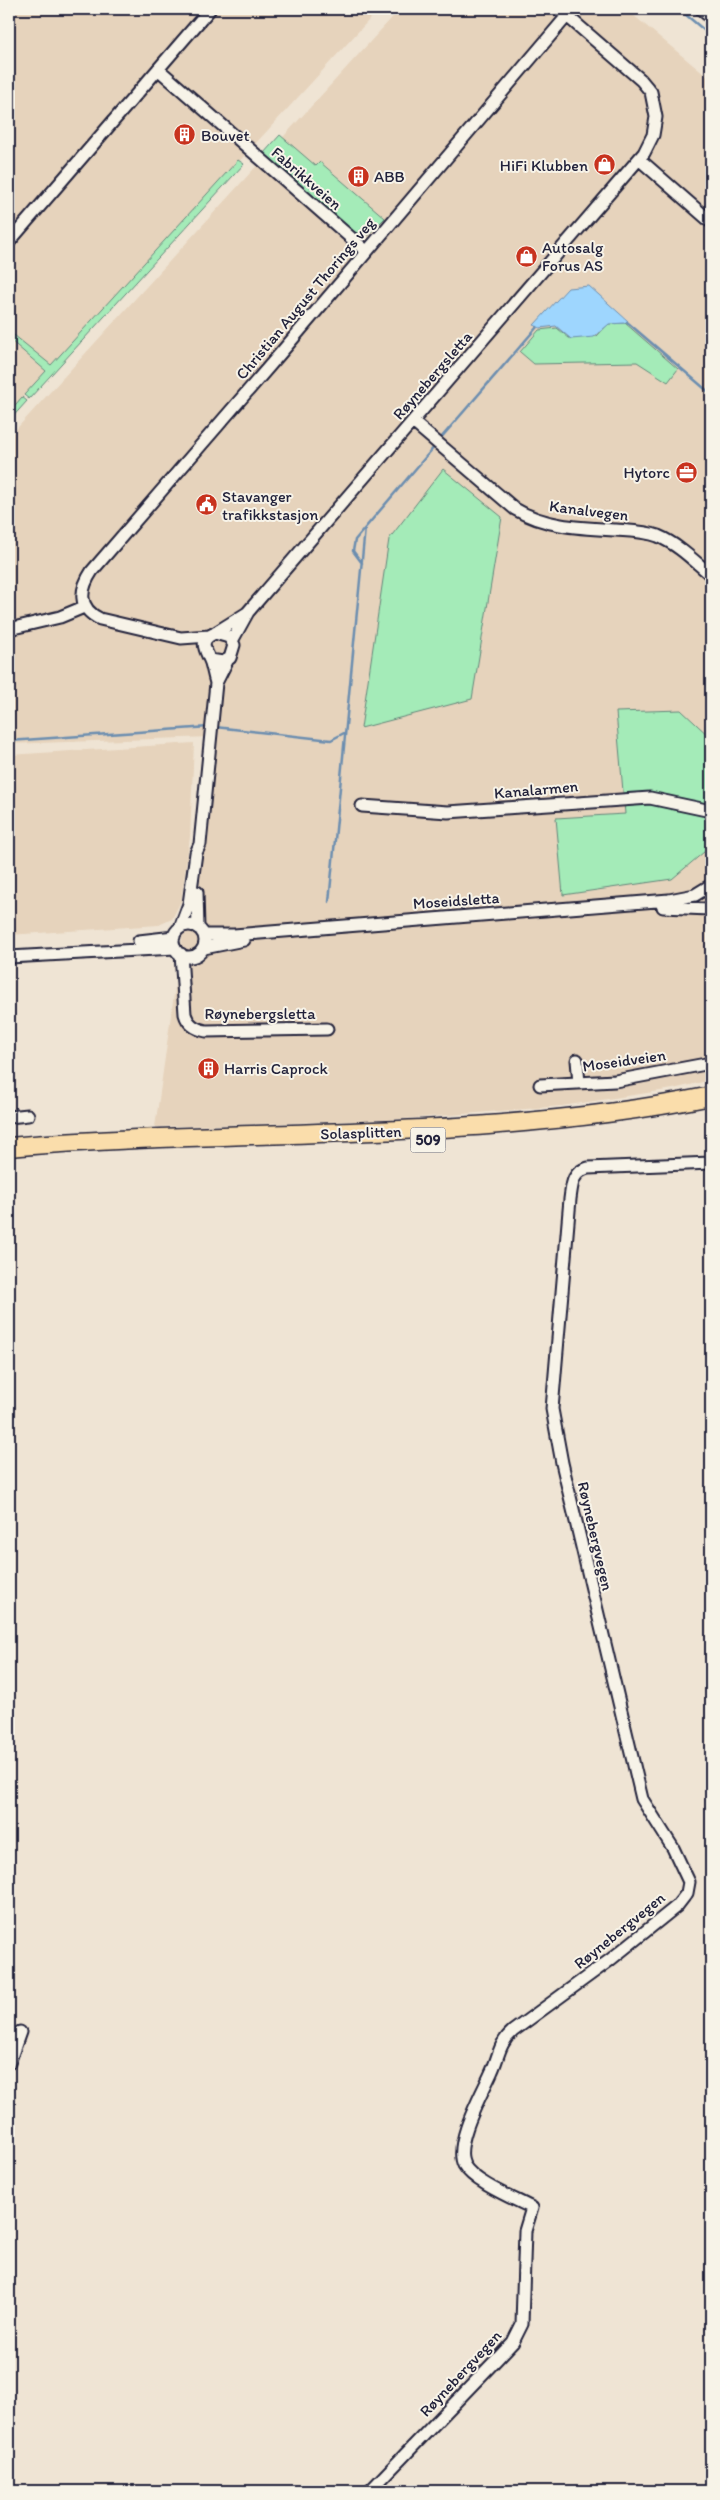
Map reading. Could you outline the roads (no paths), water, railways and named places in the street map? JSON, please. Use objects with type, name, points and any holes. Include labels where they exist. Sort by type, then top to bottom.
[{"type":"highway","name":"Solasplitten","points":[[10,1152],[64,1138],[78,1142],[487,1127],[615,1114],[711,1096]]},
{"type":"highway","name":"Solasplitten","points":[[10,1152],[487,1137],[616,1123],[711,1106]]},
{"type":"street","points":[[9,242],[210,9]]},
{"type":"street","points":[[701,9],[711,18]]},
{"type":"street","name":"Røynebergsletta","points":[[232,641],[248,612],[649,146],[656,124],[651,92],[641,80],[563,12]]},
{"type":"street","name":"Christian August Thorings veg","points":[[84,607],[83,588],[92,570],[366,251],[563,12]]},
{"type":"street","name":"Fabrikkveien","points":[[158,69],[366,251]]},
{"type":"street","points":[[639,159],[711,222]]},
{"type":"street","name":"Kanalvegen","points":[[413,422],[515,509],[530,518],[561,525],[641,532],[656,536],[681,549],[711,575]]},
{"type":"street","points":[[9,629],[60,617],[84,607],[94,616],[108,622],[181,638],[225,634],[232,641],[234,650],[227,661],[218,663],[181,638]]},
{"type":"street","name":"Røynebergsletta","points":[[212,634],[248,612]]},
{"type":"street","points":[[207,657],[204,644],[212,634]]},
{"type":"street","name":"Røynebergsletta","points":[[207,657],[216,683]]},
{"type":"street","name":"Røynebergsletta","points":[[183,1001],[190,968],[201,951],[201,932],[196,904],[201,852],[200,844],[216,683],[227,661]]},
{"type":"street","name":"Kanalarmen","points":[[362,806],[448,812],[650,798],[711,812]]},
{"type":"street","name":"Røynebergsletta","points":[[200,844],[196,853],[189,904],[178,942],[183,1001],[187,1020],[197,1029],[206,1031],[327,1029]]},
{"type":"street","points":[[710,886],[706,898],[710,910]]},
{"type":"street","name":"Moseidsletta","points":[[710,886],[694,896],[669,900],[234,934],[201,932],[190,926],[178,942],[189,957],[201,951],[235,941],[670,906],[710,910]]},
{"type":"street","points":[[9,950],[145,941],[178,942]]},
{"type":"street","points":[[9,957],[178,942]]},
{"type":"street","points":[[577,1060],[578,1083]]},
{"type":"street","name":"Moseidveien","points":[[540,1086],[615,1081],[711,1063]]},
{"type":"street","points":[[9,1117],[28,1115]]},
{"type":"street","name":"Røynebergvegen","points":[[370,2491],[513,2342],[522,2324],[525,2231],[532,2208],[475,2176],[466,2167],[462,2158],[472,2114],[493,2070],[502,2043],[513,2031],[634,1941],[677,1906],[688,1889],[689,1882],[684,1868],[642,1799],[560,1454],[552,1409],[570,1200],[574,1178],[581,1170],[588,1168],[711,1163]]},
{"type":"street","points":[[9,2063],[20,2032]]},
{"type":"water","points":[[589,286],[628,321],[625,323],[609,324],[594,337],[571,339],[556,326],[540,328],[534,325],[568,288]]},
{"type":"waterway","points":[[679,9],[711,36]]},
{"type":"waterway","points":[[627,322],[711,394]]},
{"type":"waterway","points":[[440,439],[537,327]]},
{"type":"waterway","points":[[329,902],[365,528],[435,446]]},
{"type":"waterway","points":[[362,563],[353,551],[355,540],[365,528]]},
{"type":"waterway","points":[[9,741],[209,727]]},
{"type":"waterway","points":[[215,727],[331,740],[344,733]]},
{"type":"place","name":"Bouvet","points":[[185,135]]},
{"type":"place","name":"HiFi Klubben","points":[[604,165]]},
{"type":"place","name":"ABB","points":[[358,176]]},
{"type":"place","name":"Autosalg Forus AS","points":[[526,256]]},
{"type":"place","name":"Hytorc","points":[[686,472]]},
{"type":"place","name":"Stavanger trafikkstasjon","points":[[206,505]]},
{"type":"place","name":"Harris Caprock","points":[[208,1068]]}]
